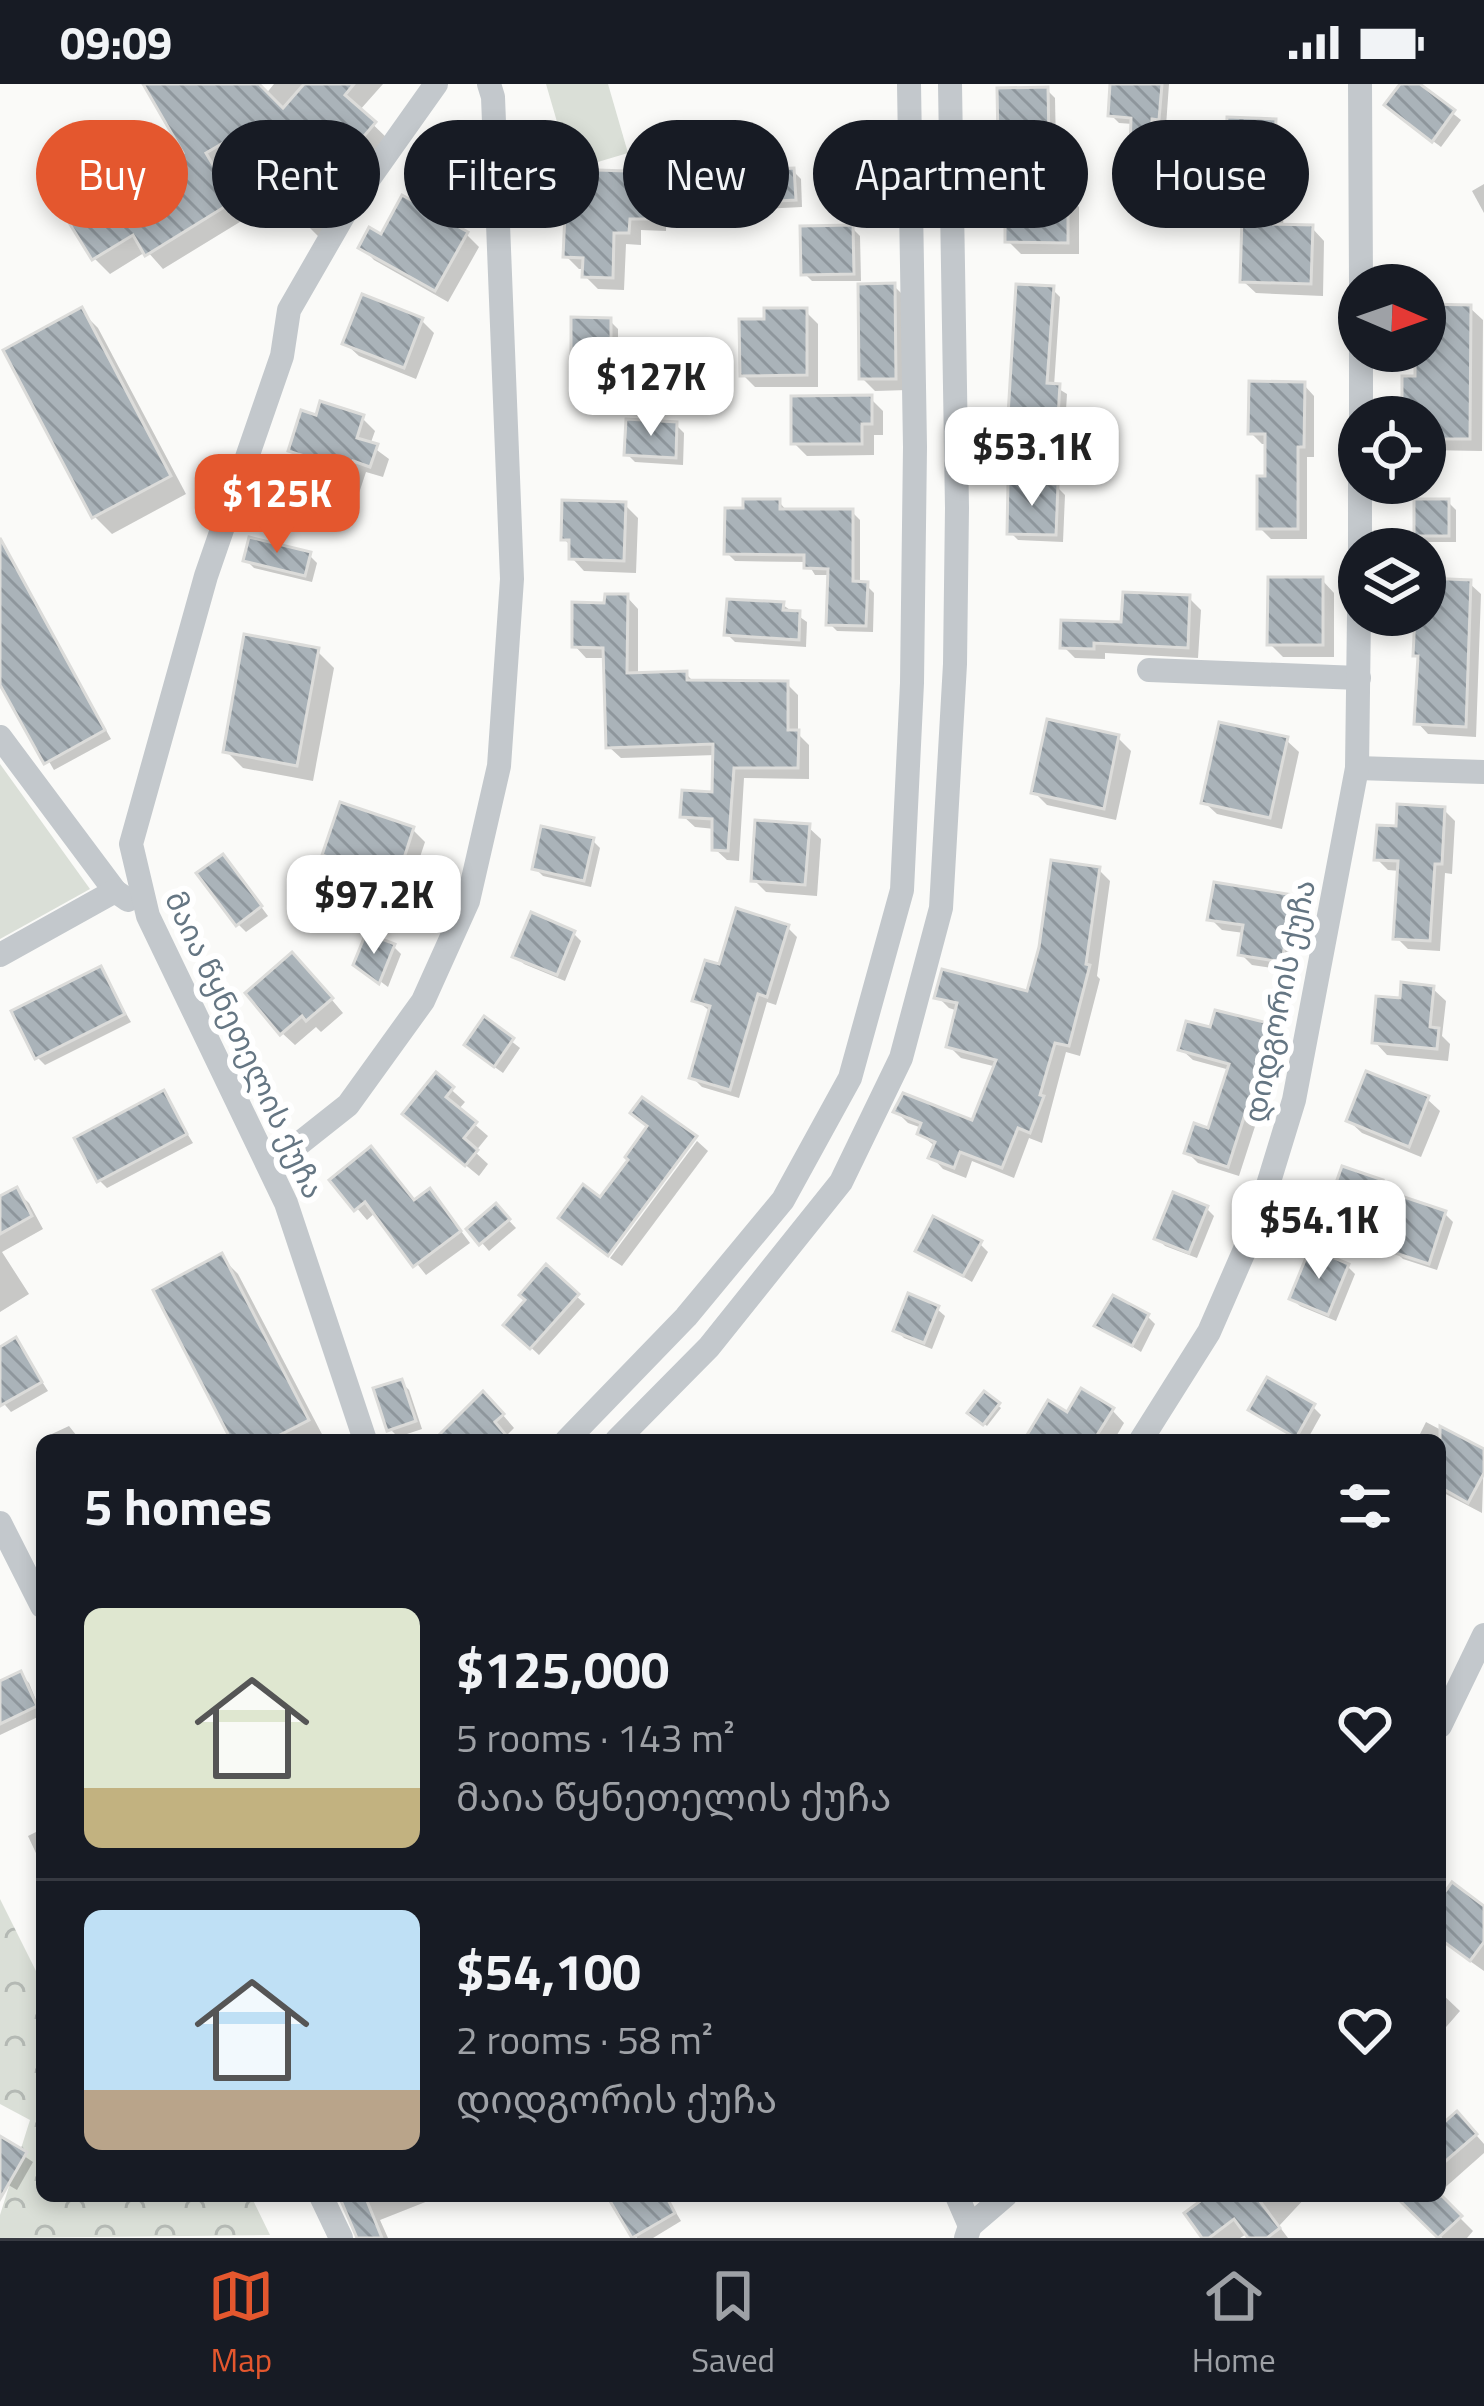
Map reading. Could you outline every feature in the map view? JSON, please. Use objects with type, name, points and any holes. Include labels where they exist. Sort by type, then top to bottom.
[{"type":"street","name":"მაია წყნეთელის ქუჩა","points":[[363,1434],[271,1166],[148,916],[130,844],[206,576],[282,356],[289,310],[346,211],[436,84]]},
{"type":"street","points":[[271,1166],[348,1105],[423,1000],[468,902],[499,766],[512,580],[489,84]]},
{"type":"street","points":[[573,1434],[686,1317],[783,1201],[850,1078],[902,890],[912,682],[915,447],[909,84]]},
{"type":"street","points":[[606,1400],[624,1433],[709,1347],[841,1182],[901,1058],[941,908],[955,664],[950,84]]},
{"type":"street","points":[[1360,84],[1361,264]]},
{"type":"street","points":[[911,270],[954,270]]},
{"type":"street","name":"დიდგორის ქუჩა","points":[[1145,1434],[1209,1331],[1256,1224],[1294,1100],[1357,768],[1359,636]]},
{"type":"street","points":[[1149,670],[1359,678]]},
{"type":"street","points":[[0,737],[115,891],[148,916]]},
{"type":"street","points":[[1357,768],[1484,772]]},
{"type":"street","points":[[904,844],[945,844]]},
{"type":"street","points":[[0,955],[115,891]]},
{"type":"street","points":[[0,1522],[36,1594]]},
{"type":"street","points":[[1446,1714],[1484,1636]]},
{"type":"street","points":[[324,2202],[340,2238]]},
{"type":"street","points":[[959,2202],[968,2232],[999,2202]]},
{"type":"green space","points":[[546,84],[608,84],[623,136],[623,154],[599,162],[599,120],[556,120]]},
{"type":"green space","points":[[0,764],[90,889],[0,939]]},
{"type":"green space","points":[[0,1899],[36,1971],[36,2202],[254,2202],[270,2235],[0,2238],[0,2215],[30,2120],[0,2104]]},
{"type":"building","points":[[143,84],[259,84],[283,108],[304,84],[354,84],[345,95],[374,120],[212,120],[212,149],[206,153],[212,163],[212,215],[145,256],[133,235],[92,260],[72,228],[188,228],[188,120],[164,120]]},
{"type":"building","points":[[1110,84],[1162,84],[1159,120],[1108,116]]},
{"type":"building","points":[[1400,84],[1420,84],[1455,110],[1432,142],[1384,105]]},
{"type":"building","points":[[1048,87],[1049,120],[998,120],[997,88]]},
{"type":"building","points":[[1227,117],[1276,119],[1276,120]]},
{"type":"building","points":[[789,168],[794,168],[796,200],[789,200]]},
{"type":"building","points":[[599,170],[623,171],[623,228],[629,228],[629,233],[614,233],[613,278],[582,277],[583,258],[563,257],[564,228],[599,228]]},
{"type":"building","points":[[402,195],[404,228],[468,232],[435,291],[358,248],[368,228],[381,234]]},
{"type":"building","points":[[1313,225],[1311,284],[1240,282],[1242,228]]},
{"type":"building","points":[[800,226],[853,228],[854,274],[801,275]]},
{"type":"building","points":[[1005,228],[1068,228],[1068,243],[1005,242]]},
{"type":"building","points":[[895,283],[896,379],[859,379],[858,284]]},
{"type":"building","points":[[1016,284],[1054,286],[1047,383],[1060,384],[1057,435],[1007,432]]},
{"type":"building","points":[[362,294],[423,318],[404,368],[342,344]]},
{"type":"building","points":[[1446,304],[1471,305],[1470,439],[1446,439],[1446,396],[1402,396],[1402,376],[1415,376],[1415,372],[1446,372]]},
{"type":"building","points":[[82,307],[171,476],[92,518],[3,350]]},
{"type":"building","points":[[764,308],[807,308],[807,375],[740,376],[739,319],[764,319]]},
{"type":"building","points":[[571,317],[611,318],[611,354],[571,354]]},
{"type":"building","points":[[1249,381],[1305,382],[1304,447],[1298,447],[1298,529],[1257,529],[1257,476],[1265,476],[1265,434],[1248,434]]},
{"type":"building","points":[[872,395],[872,424],[862,424],[862,444],[791,444],[791,396]]},
{"type":"building","points":[[320,401],[364,415],[357,438],[378,444],[370,467],[353,461],[345,486],[306,473],[311,458],[288,451],[301,410],[316,415]]},
{"type":"building","points":[[626,419],[677,422],[676,458],[624,455]]},
{"type":"building","points":[[1008,482],[1058,484],[1056,535],[1007,534]]},
{"type":"building","points":[[743,499],[780,499],[780,509],[853,509],[853,581],[868,582],[866,626],[826,625],[828,569],[804,568],[804,555],[724,554],[725,508],[743,508]]},
{"type":"building","points":[[1449,499],[1449,536],[1446,528],[1414,528],[1414,504],[1446,504]]},
{"type":"building","points":[[562,500],[626,502],[624,561],[569,559],[569,540],[561,540]]},
{"type":"building","points":[[249,537],[311,552],[305,576],[243,561]]},
{"type":"building","points":[[0,538],[105,730],[44,764],[0,685]]},
{"type":"building","points":[[1268,577],[1323,577],[1323,645],[1267,645]]},
{"type":"building","points":[[1446,579],[1471,580],[1466,727],[1414,724],[1418,656],[1413,656],[1414,636],[1446,636]]},
{"type":"building","points":[[1123,592],[1190,595],[1188,648],[1094,643],[1094,649],[1060,648],[1061,620],[1121,622]]},
{"type":"building","points":[[605,594],[628,594],[627,673],[687,671],[687,680],[788,681],[788,730],[799,730],[798,768],[734,768],[728,851],[712,850],[712,819],[680,817],[682,790],[712,792],[713,744],[606,748],[603,648],[572,647],[572,602],[604,603]]},
{"type":"building","points":[[727,599],[784,602],[783,610],[800,611],[799,640],[724,635]]},
{"type":"building","points":[[244,634],[319,648],[297,766],[223,752]]},
{"type":"building","points":[[1047,719],[1119,735],[1104,809],[1031,793]]},
{"type":"building","points":[[1219,722],[1288,737],[1270,818],[1201,803]]},
{"type":"building","points":[[340,802],[414,827],[397,880],[322,855]]},
{"type":"building","points":[[1397,804],[1445,807],[1430,941],[1393,939],[1398,861],[1374,860],[1377,825],[1396,826]]},
{"type":"building","points":[[755,820],[810,824],[805,885],[751,881]]},
{"type":"building","points":[[541,826],[594,838],[584,881],[532,869]]},
{"type":"building","points":[[223,854],[262,906],[236,926],[196,873]]},
{"type":"building","points":[[1051,860],[1100,867],[1086,964],[1090,965],[1069,1046],[1055,1043],[1030,1133],[1018,1128],[1002,1168],[960,1152],[954,1168],[928,1158],[935,1142],[917,1134],[921,1123],[893,1112],[903,1093],[972,1120],[996,1060],[946,1047],[957,1003],[934,998],[942,969],[1027,991],[1039,947]]},
{"type":"building","points":[[1214,882],[1293,895],[1282,962],[1238,955],[1243,925],[1207,920]]},
{"type":"building","points":[[736,908],[789,925],[767,997],[758,994],[730,1090],[689,1078],[710,1006],[692,1001],[705,960],[719,964]]},
{"type":"building","points":[[531,912],[575,931],[557,975],[512,957]]},
{"type":"building","points":[[366,933],[395,944],[379,984],[353,965]]},
{"type":"building","points":[[292,952],[333,998],[280,1035],[245,993]]},
{"type":"building","points":[[101,966],[125,1014],[35,1059],[11,1011]]},
{"type":"building","points":[[1401,982],[1434,986],[1430,1027],[1439,1028],[1437,1049],[1372,1043],[1376,996],[1400,998]]},
{"type":"building","points":[[1215,1010],[1276,1025],[1264,1076],[1258,1074],[1228,1167],[1184,1153],[1194,1123],[1208,1128],[1229,1064],[1178,1050],[1186,1021],[1210,1027]]},
{"type":"building","points":[[484,1016],[514,1038],[494,1067],[464,1045]]},
{"type":"building","points":[[1366,1071],[1429,1096],[1409,1147],[1346,1121]]},
{"type":"building","points":[[436,1072],[454,1087],[446,1097],[477,1122],[464,1138],[478,1150],[465,1166],[402,1114]]},
{"type":"building","points":[[164,1090],[187,1134],[97,1182],[74,1138]]},
{"type":"building","points":[[642,1097],[697,1136],[608,1256],[558,1218],[583,1184],[600,1197],[628,1160],[625,1157],[647,1126],[630,1113]]},
{"type":"building","points":[[371,1146],[414,1200],[430,1188],[461,1231],[413,1267],[365,1202],[354,1211],[329,1180]]},
{"type":"building","points":[[1342,1166],[1383,1180],[1380,1189],[1446,1211],[1429,1264],[1392,1252],[1399,1230],[1328,1205]]},
{"type":"building","points":[[17,1187],[32,1216],[0,1234],[0,1196]]},
{"type":"building","points":[[1173,1192],[1208,1206],[1189,1253],[1154,1239]]},
{"type":"building","points":[[496,1203],[510,1219],[479,1245],[466,1229]]},
{"type":"building","points":[[933,1216],[982,1241],[963,1276],[915,1251]]},
{"type":"building","points":[[1310,1248],[1349,1264],[1328,1315],[1289,1299]]},
{"type":"building","points":[[222,1253],[309,1420],[282,1434],[228,1434],[153,1290]]},
{"type":"building","points":[[546,1264],[579,1294],[530,1349],[503,1325],[525,1300],[519,1295]]},
{"type":"building","points":[[908,1293],[939,1306],[924,1343],[893,1331]]},
{"type":"building","points":[[1113,1295],[1149,1314],[1132,1346],[1094,1326]]},
{"type":"building","points":[[16,1337],[42,1382],[0,1406],[0,1347]]},
{"type":"building","points":[[1267,1377],[1315,1404],[1298,1434],[1289,1434],[1248,1410]]},
{"type":"building","points":[[402,1379],[416,1421],[387,1431],[373,1388]]},
{"type":"building","points":[[1081,1388],[1114,1408],[1098,1434],[1028,1434],[1048,1400],[1067,1412]]},
{"type":"building","points":[[483,1391],[504,1414],[495,1422],[505,1434],[440,1434]]},
{"type":"building","points":[[984,1391],[1000,1403],[983,1425],[967,1413]]},
{"type":"building","points":[[1440,1426],[1484,1449],[1484,1473],[1468,1503],[1446,1490],[1446,1434],[1440,1434]]},
{"type":"building","points":[[21,1671],[36,1706],[0,1724],[0,1681]]},
{"type":"building","points":[[1452,1882],[1484,1906],[1484,1942],[1470,1961],[1446,1943],[1446,1890]]},
{"type":"building","points":[[1457,2111],[1477,2134],[1446,2161],[1446,2121]]},
{"type":"building","points":[[0,2136],[27,2152],[0,2199]]},
{"type":"building","points":[[1446,2200],[1462,2216],[1438,2238],[1401,2202]]},
{"type":"building","points":[[342,2202],[367,2202],[382,2238],[357,2238]]},
{"type":"building","points":[[611,2202],[669,2202],[675,2213],[632,2238]]},
{"type":"building","points":[[1199,2202],[1260,2202],[1280,2228],[1267,2238],[1248,2238],[1234,2219],[1202,2238],[1184,2213]]}]
